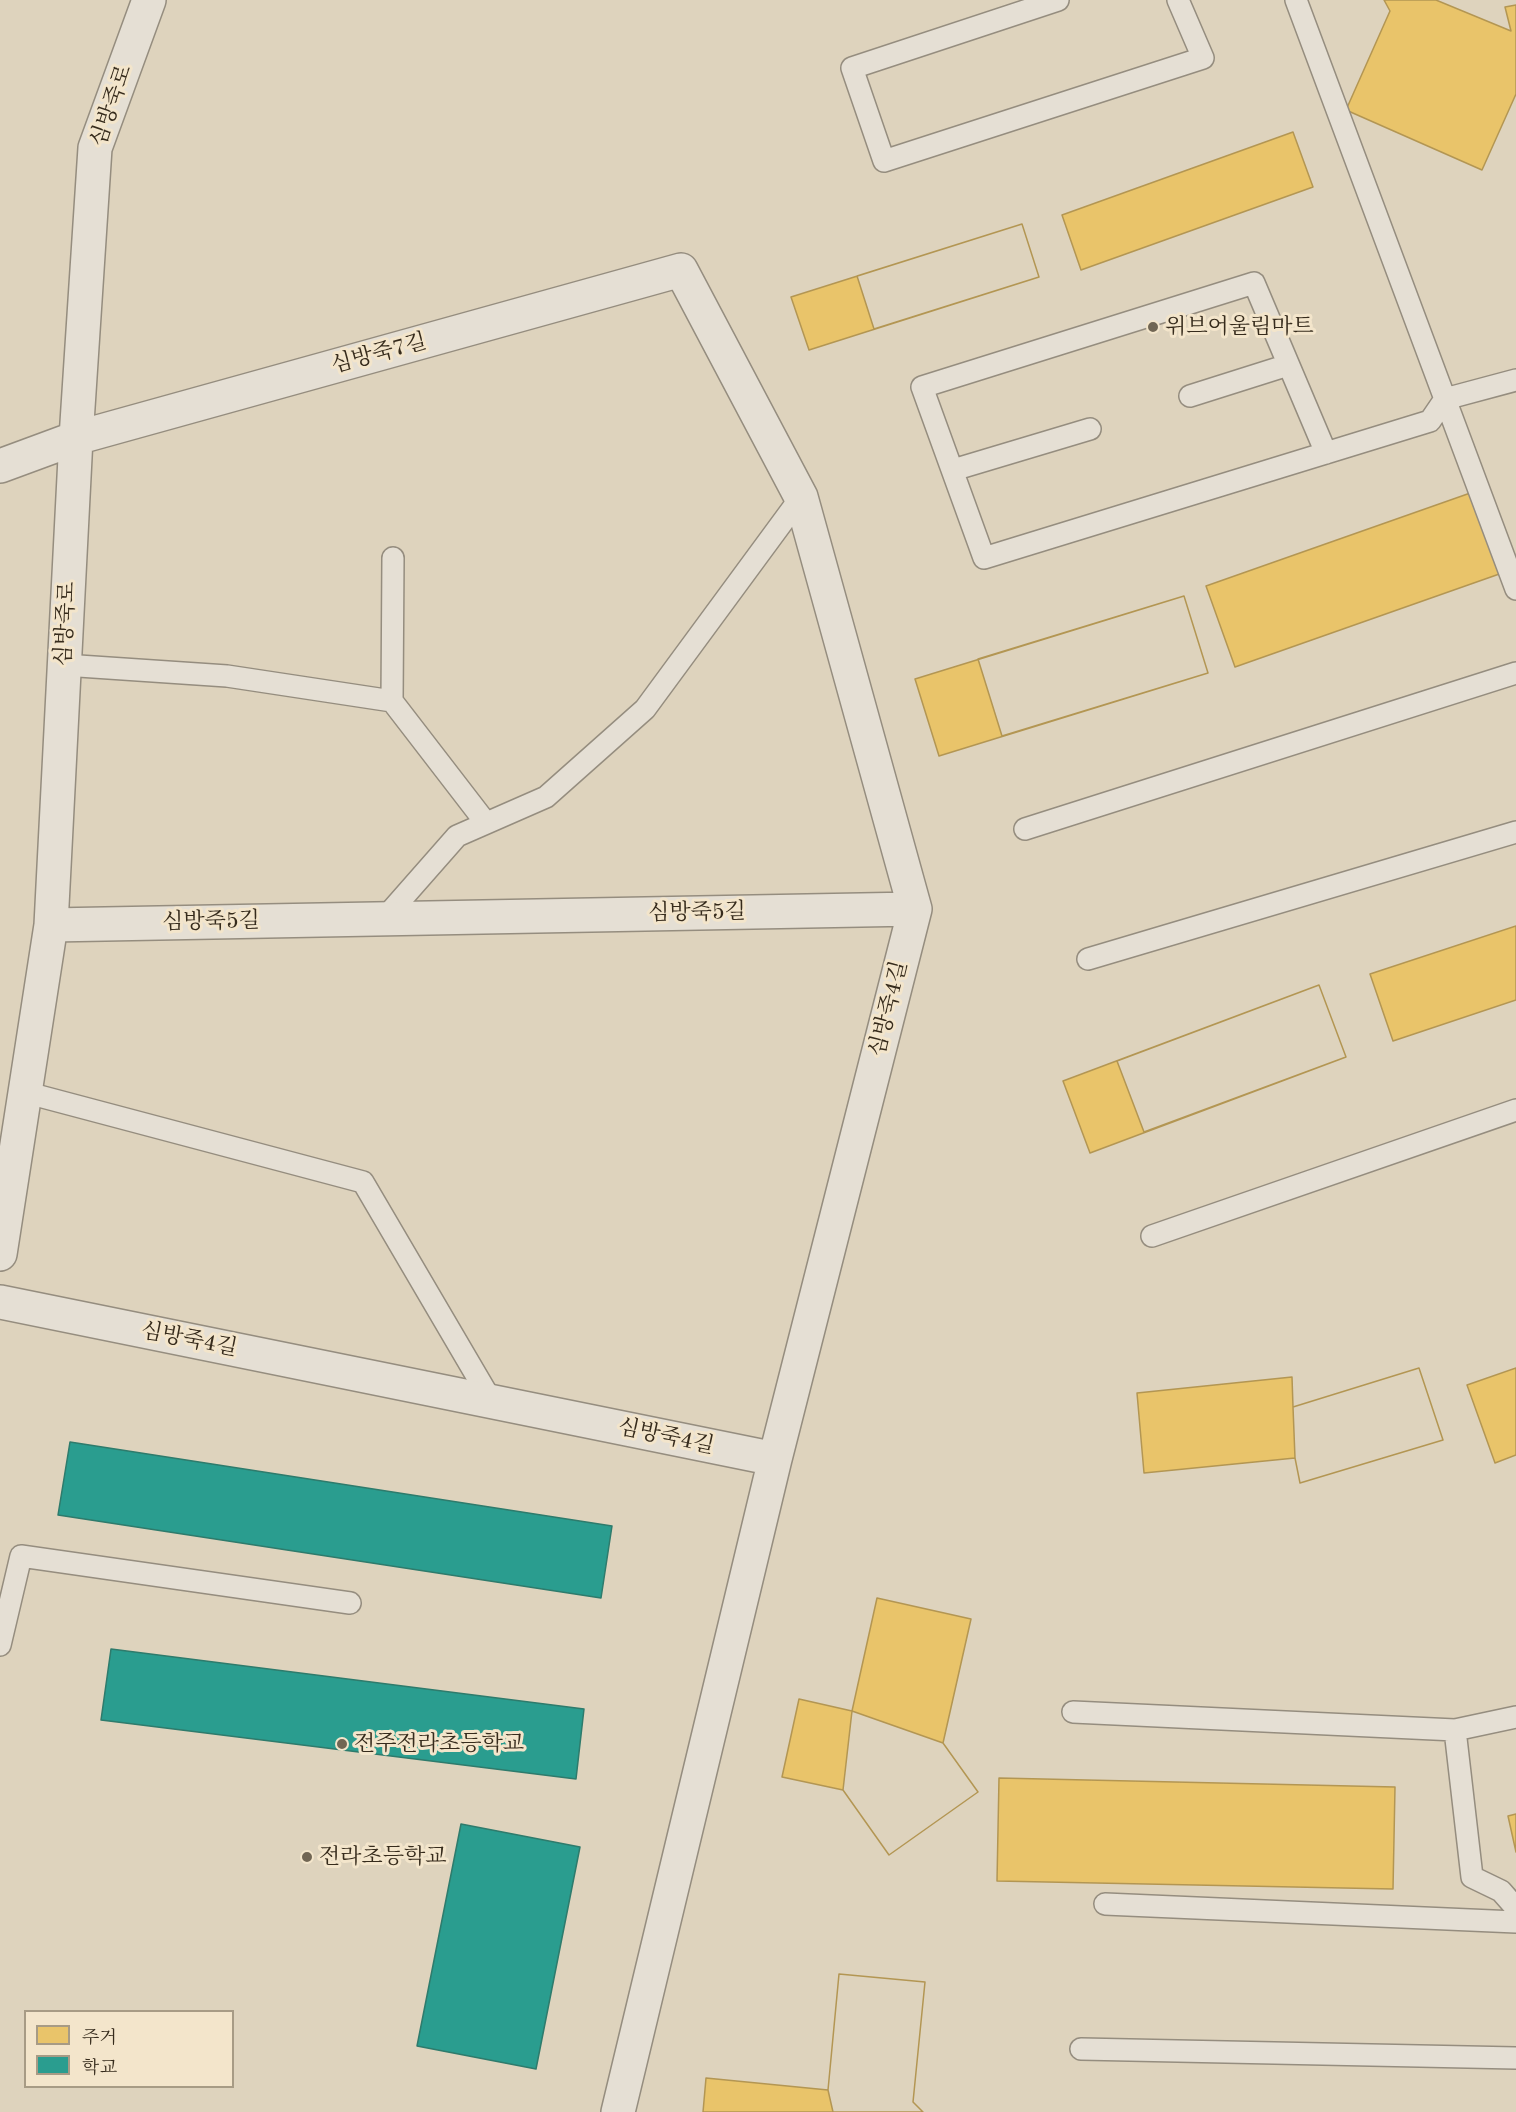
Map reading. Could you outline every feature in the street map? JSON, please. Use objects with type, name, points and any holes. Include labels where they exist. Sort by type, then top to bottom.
[{"type":"street","name":"심방죽로","points":[[0,1254],[51,925],[76,438],[95,148],[149,0]]},
{"type":"street","name":"심방죽7길","points":[[0,466],[76,438],[681,270],[801,497]]},
{"type":"street","points":[[801,497],[915,909]]},
{"type":"street","name":"심방죽5길","points":[[51,925],[915,909]]},
{"type":"street","name":"심방죽4길","points":[[0,1302],[775,1460],[915,909]]},
{"type":"street","points":[[618,2112],[775,1460]]},
{"type":"lane","points":[[1058,0],[852,68],[884,161],[1203,58],[1178,0]]},
{"type":"lane","points":[[1296,0],[1516,589]]},
{"type":"lane","points":[[1326,453],[1254,283],[922,387],[984,558],[1326,453],[1430,421],[1445,399],[1516,380]]},
{"type":"lane","points":[[1190,396],[1288,365]]},
{"type":"lane","points":[[953,470],[1090,429]]},
{"type":"lane","points":[[384,919],[457,836],[546,797],[645,709],[801,497]]},
{"type":"lane","points":[[393,558],[392,701],[486,823]]},
{"type":"lane","points":[[64,665],[227,675],[392,701]]},
{"type":"lane","points":[[1025,829],[1516,673]]},
{"type":"lane","points":[[1088,959],[1516,832]]},
{"type":"lane","points":[[24,1092],[363,1182],[492,1402]]},
{"type":"lane","points":[[1152,1236],[1516,1110]]},
{"type":"lane","points":[[0,1645],[21,1556],[350,1603]]},
{"type":"lane","points":[[1073,1712],[1455,1730],[1516,1717]]},
{"type":"lane","points":[[1455,1730],[1472,1876],[1502,1891],[1516,1908]]},
{"type":"lane","points":[[1105,1904],[1516,1922]]},
{"type":"lane","points":[[1082,2049],[1516,2058]]},
{"type":"building: 주거","points":[[1384,0],[1436,0],[1511,31],[1505,7],[1516,5],[1516,94],[1482,170],[1346,110],[1390,11]]},
{"type":"building: 주거","points":[[1293,132],[1313,187],[1081,270],[1062,215]]},
{"type":"building: 주거","points":[[1022,224],[1039,277],[809,350],[791,297]]},
{"type":"building: 주거","points":[[1022,224],[1039,277],[874,329],[857,276]]},
{"type":"building: 주거","points":[[1476,491],[1505,572],[1235,667],[1206,586]]},
{"type":"building: 주거","points":[[1184,596],[1208,673],[939,756],[915,679]]},
{"type":"building: 주거","points":[[1184,596],[1208,673],[1002,736],[978,659]]},
{"type":"building: 주거","points":[[1516,926],[1516,1000],[1393,1041],[1370,974]]},
{"type":"building: 주거","points":[[1319,985],[1346,1057],[1090,1153],[1063,1081]]},
{"type":"building: 주거","points":[[1319,985],[1346,1057],[1144,1132],[1117,1061]]},
{"type":"building: 주거","points":[[1419,1368],[1443,1440],[1300,1483],[1295,1458],[1144,1473],[1137,1393],[1292,1377],[1293,1407]]},
{"type":"building: 주거","points":[[1419,1368],[1443,1440],[1300,1483],[1295,1458],[1293,1407]]},
{"type":"building: 주거","points":[[1516,1368],[1516,1455],[1495,1463],[1467,1385]]},
{"type":"building: 주거","points":[[877,1598],[971,1619],[943,1743],[978,1792],[889,1855],[843,1790],[782,1777],[799,1699],[852,1711]]},
{"type":"building: 주거","points":[[852,1711],[943,1743],[978,1792],[889,1855],[843,1790]]},
{"type":"building: 주거","points":[[999,1778],[1395,1787],[1393,1889],[997,1881]]},
{"type":"building: 주거","points":[[1516,1814],[1516,1852],[1508,1816]]},
{"type":"building: 주거","points":[[839,1974],[925,1982],[913,2102],[923,2112],[703,2112],[706,2078],[828,2090]]},
{"type":"building: 주거","points":[[839,1974],[925,1982],[913,2102],[923,2112],[833,2112],[828,2090]]},
{"type":"building: 학교","points":[[70,1442],[612,1526],[601,1598],[58,1515]]},
{"type":"building: 학교","points":[[111,1649],[584,1709],[576,1779],[101,1720]]},
{"type":"building: 학교","points":[[461,1824],[580,1847],[536,2069],[417,2046]]},
{"type":"place","name":"위브어울림마트","points":[[1153,327]]},
{"type":"place","name":"전주전라초등학교","points":[[342,1744]]},
{"type":"place","name":"전라초등학교","points":[[307,1857]]}]
